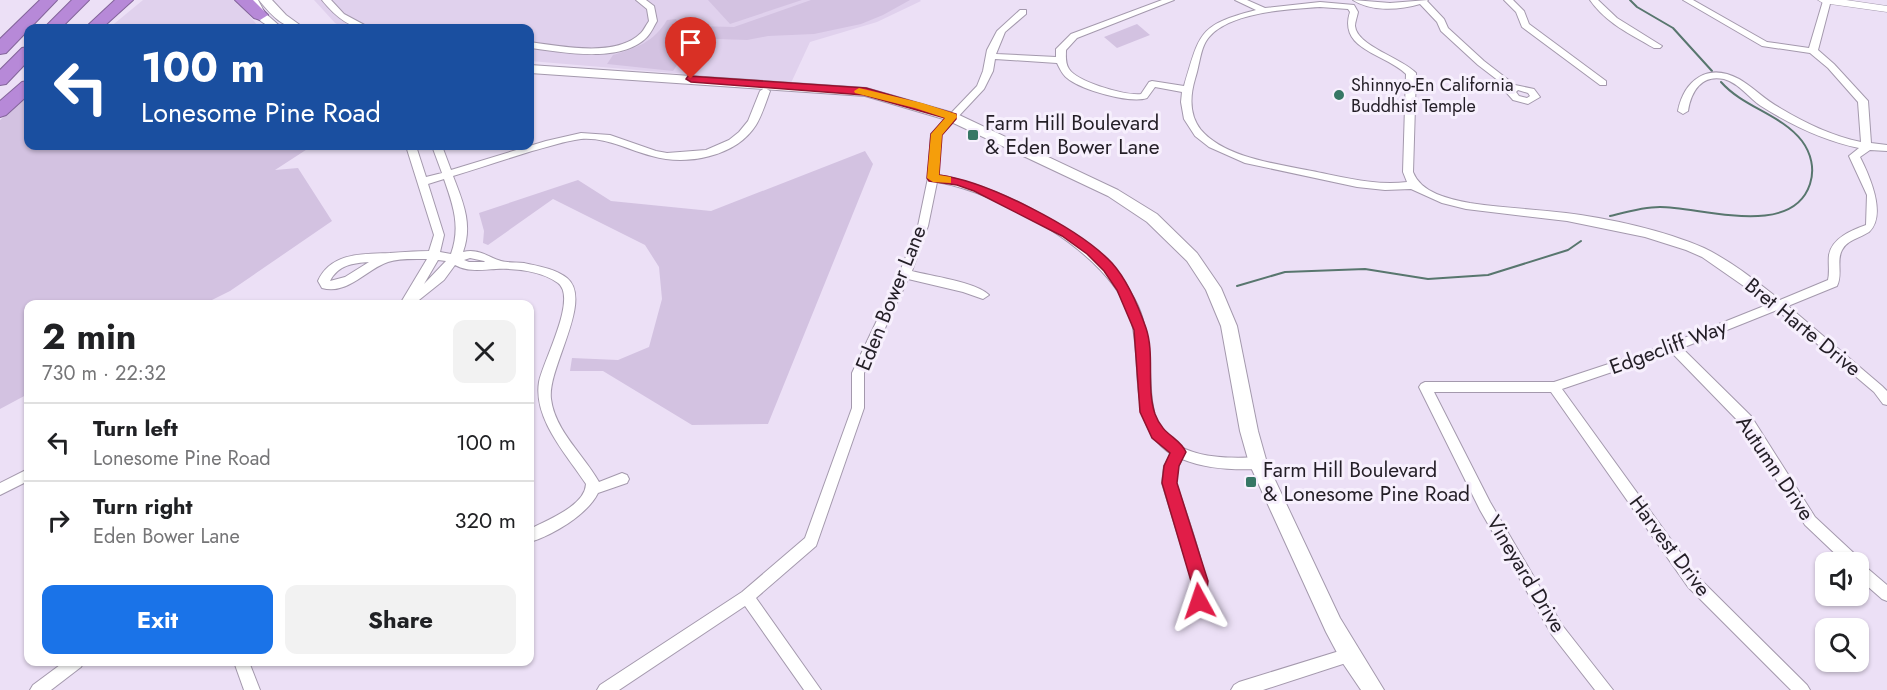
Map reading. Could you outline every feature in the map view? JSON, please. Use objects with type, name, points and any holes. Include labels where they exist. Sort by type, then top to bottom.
[{"type":"highway","points":[[0,34],[28,0]]},
{"type":"highway","points":[[25,24],[49,0]]},
{"type":"highway","points":[[56,24],[81,0]]},
{"type":"highway","points":[[98,24],[125,0]]},
{"type":"highway","points":[[243,0],[259,5]]},
{"type":"highway","points":[[0,49],[24,25]]},
{"type":"highway","points":[[0,80],[24,56]]},
{"type":"highway","points":[[0,111],[24,90]]},
{"type":"main road","points":[[259,5],[273,24]]},
{"type":"main road","points":[[259,5],[292,24]]},
{"type":"main road","points":[[534,69],[866,92],[918,105],[952,117],[1113,193],[1152,218],[1192,257],[1213,288],[1229,326],[1249,431],[1258,463],[1349,656],[1373,690]]},
{"type":"main road","points":[[534,76],[865,98],[879,97]]},
{"type":"street","points":[[326,0],[341,16],[358,24]]},
{"type":"street","points":[[534,45],[590,52],[630,44],[645,34],[653,21],[654,14],[651,8],[640,0]]},
{"type":"street","points":[[1170,0],[1074,36],[1061,49],[1060,57],[1069,76],[1096,89],[1137,98],[1148,93],[1152,84],[1188,90]]},
{"type":"street","points":[[1239,0],[1261,9]]},
{"type":"street","points":[[1357,0],[1384,6],[1423,1],[1441,21],[1444,29],[1481,63],[1514,88]]},
{"type":"street","points":[[1508,0],[1520,11],[1525,25],[1603,83]]},
{"type":"street","points":[[1594,0],[1600,10],[1610,18],[1657,45]]},
{"type":"street","points":[[1687,0],[1765,44],[1813,51],[1825,1],[1887,9]]},
{"type":"street","points":[[1326,2],[1349,6],[1353,9],[1348,22],[1350,32],[1354,37],[1408,69],[1412,77],[1408,172],[1413,184],[1394,188],[1376,186],[1250,162],[1210,142],[1193,126],[1186,103],[1205,35],[1213,29],[1261,9],[1281,4],[1326,2]]},
{"type":"street","name":"Eden Bower Lane","points":[[605,690],[747,597],[811,542],[858,408],[858,373],[905,274],[923,226],[933,178],[936,134],[981,87],[988,72],[991,53],[1001,31],[1023,12]]},
{"type":"street","name":"Edgecliff Way","points":[[1425,387],[1554,387],[1673,346],[1833,283],[1837,274],[1835,253],[1843,240],[1869,226],[1875,203],[1873,190],[1854,156],[1866,148],[1863,101],[1832,66],[1813,51]]},
{"type":"street","points":[[991,53],[1060,57]]},
{"type":"street","points":[[1683,111],[1687,91],[1692,84],[1710,77],[1723,76],[1737,81],[1762,102],[1829,135],[1866,148],[1887,148]]},
{"type":"street","points":[[534,148],[584,136],[618,139],[646,151],[666,156],[706,153],[722,148],[743,134],[754,118],[765,91]]},
{"type":"street","points":[[407,300],[435,255],[439,235],[412,150]]},
{"type":"street","points":[[410,300],[442,277],[456,258],[461,242],[463,222],[438,150]]},
{"type":"street","points":[[423,182],[527,150]]},
{"type":"street","points":[[933,178],[958,181],[978,188],[1066,233],[1091,251],[1123,288],[1140,330],[1147,412],[1157,434],[1179,452],[1200,461],[1258,463]]},
{"type":"street","name":"Bret Harte Drive","points":[[1413,184],[1428,195],[1441,199],[1511,212],[1592,222],[1689,247],[1715,258],[1779,304],[1878,389],[1887,400]]},
{"type":"street","points":[[387,258],[370,264],[338,285],[326,285],[324,281],[328,273],[349,260],[435,255],[456,258],[464,265],[481,267],[500,265],[556,276],[568,286],[571,307],[547,367],[545,399],[556,426],[593,483],[594,489],[593,494],[583,505],[534,534]]},
{"type":"street","points":[[905,274],[965,288],[983,295]]},
{"type":"street","name":"Autumn Drive","points":[[1673,346],[1746,420],[1810,521],[1843,552]]},
{"type":"street","name":"Vineyard Drive","points":[[1425,387],[1485,506],[1557,630],[1605,690]]},
{"type":"street","name":"Harvest Drive","points":[[1554,387],[1693,582],[1802,690]]},
{"type":"street","points":[[1179,452],[1171,466],[1170,483],[1199,581],[1199,601]]},
{"type":"street","points":[[0,489],[24,477]]},
{"type":"street","points":[[594,489],[622,478]]},
{"type":"street","points":[[1869,578],[1887,594]]},
{"type":"street","points":[[747,597],[813,690]]},
{"type":"street","points":[[1239,690],[1349,656]]},
{"type":"street","points":[[38,690],[71,666]]},
{"type":"street","points":[[243,666],[252,690]]},
{"type":"shaded area","points":[[143,0],[236,0],[256,24],[114,24]]},
{"type":"shaded area","points":[[314,0],[921,1],[877,22],[810,42],[791,83],[534,61],[534,24],[335,23]]},
{"type":"shaded area","points":[[708,0],[802,0],[730,24]]},
{"type":"shaded area","points":[[811,0],[910,0],[861,24],[814,34],[768,36],[747,40],[689,38],[693,42],[673,71],[607,64],[613,55],[637,47],[650,39],[667,20],[676,19],[681,29],[696,26],[734,27]]},
{"type":"shaded area","points":[[1137,24],[1150,35],[1117,48],[1104,37]]},
{"type":"shaded area","points":[[24,99],[24,150],[306,150],[275,170],[298,168],[332,221],[230,291],[212,300],[24,300],[24,396],[0,409],[0,120]]},
{"type":"shaded area","points":[[865,151],[873,164],[768,424],[692,425],[603,371],[570,371],[572,358],[618,360],[649,347],[662,299],[659,267],[645,245],[553,199],[488,245],[483,243],[484,231],[479,213],[578,180],[611,201],[711,211]]},
{"type":"waterway","points":[[1630,0],[1637,7],[1673,28],[1712,71]]},
{"type":"waterway","points":[[1610,216],[1660,207],[1744,216],[1765,215],[1785,211],[1800,201],[1810,184],[1812,173],[1810,156],[1802,141],[1784,124],[1740,98],[1721,82]]},
{"type":"waterway","points":[[1237,286],[1285,272],[1365,269],[1428,279],[1488,275],[1568,250],[1581,241]]},
{"type":"slow traffic","points":[[859,91],[918,105],[952,117],[936,134],[934,143],[933,178],[947,180]]},
{"type":"place","name":"Shinnyo-En California Buddhist Temple","points":[[1339,95]]},
{"type":"place","name":"Farm Hill Boulevard & Eden Bower Lane","points":[[973,135]]},
{"type":"place","name":"Farm Hill Boulevard & Lonesome Pine Road","points":[[1251,482]]},
{"type":"route","points":[[691,79],[866,92],[918,105],[952,117],[936,134],[933,178],[958,181],[978,188],[1066,233],[1091,251],[1108,268],[1123,288],[1140,330],[1147,412],[1157,434],[1179,452],[1171,466],[1170,483],[1199,581],[1199,601]]}]
